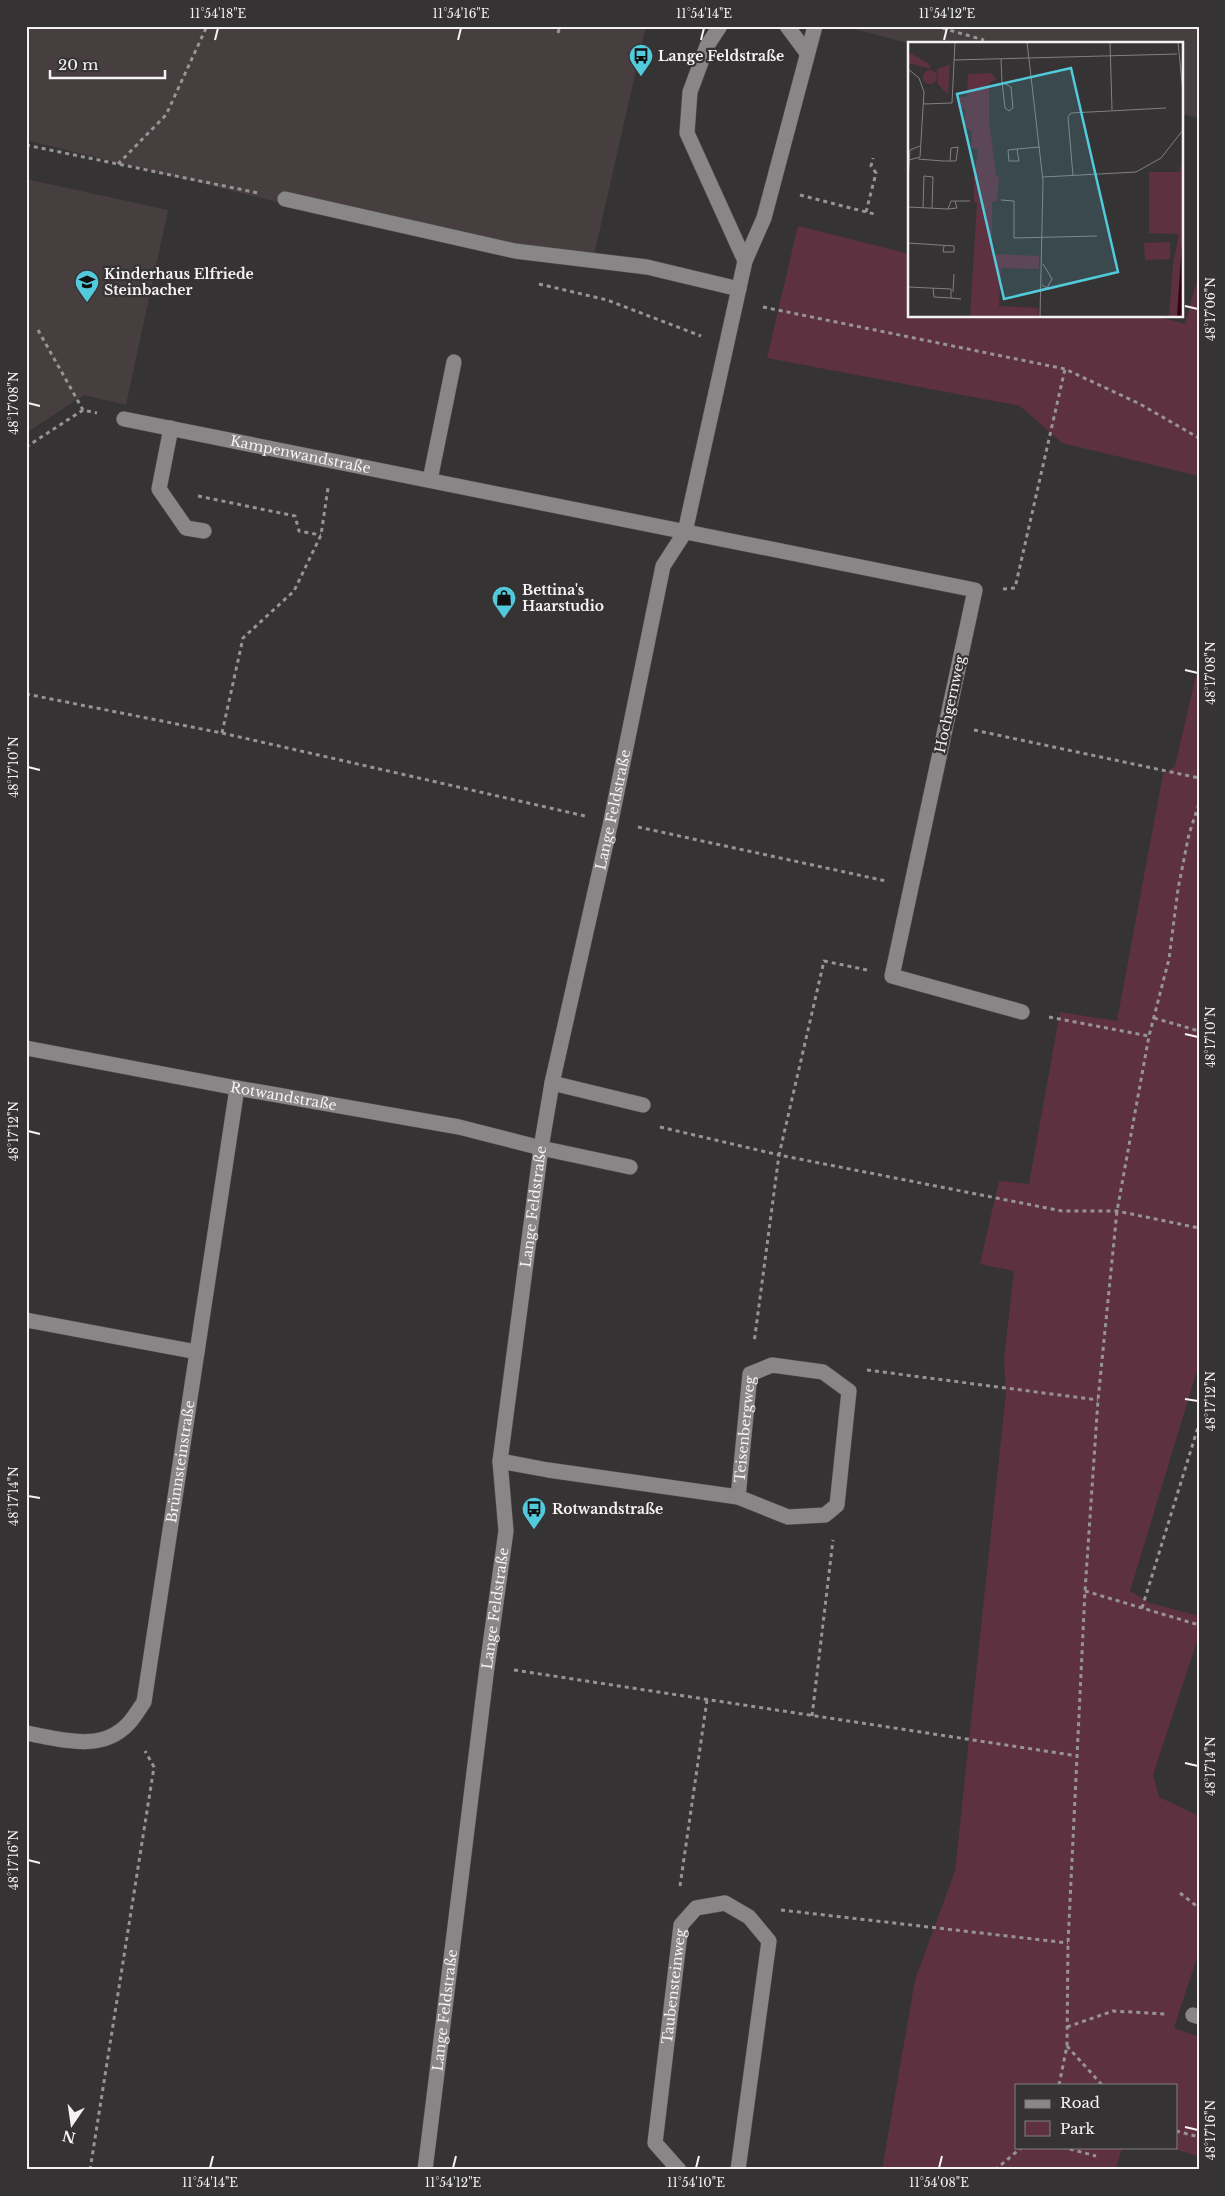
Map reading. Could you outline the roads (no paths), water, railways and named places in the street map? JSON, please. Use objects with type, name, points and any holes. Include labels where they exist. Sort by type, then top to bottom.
[{"type":"street","points":[[720,26],[707,46],[690,92],[687,133],[745,261]]},
{"type":"street","points":[[787,26],[807,53]]},
{"type":"street","name":"Lange Feldstraße","points":[[425,2170],[486,1667],[506,1531],[500,1461],[541,1148],[552,1084],[611,821],[663,566],[685,532],[745,261],[764,218],[815,26]]},
{"type":"street","points":[[285,199],[515,251],[647,267],[737,295]]},
{"type":"street","points":[[430,480],[454,362]]},
{"type":"street","name":"Kampenwandstraße","points":[[124,419],[685,532]]},
{"type":"street","points":[[171,428],[159,489],[186,528],[204,531]]},
{"type":"street","name":"Hochgernweg","points":[[685,532],[975,590],[892,976],[1022,1012]]},
{"type":"street","name":"Rotwandstraße","points":[[26,1048],[458,1127],[541,1148],[630,1167]]},
{"type":"street","points":[[552,1084],[643,1105]]},
{"type":"street","name":"Brünnsteinstraße","points":[[26,1732],[81,1743],[109,1738],[128,1724],[144,1702],[237,1088]]},
{"type":"street","points":[[26,1320],[197,1352]]},
{"type":"street","name":"Teisenbergweg","points":[[500,1461],[548,1470],[738,1497],[788,1517],[825,1515],[837,1505],[849,1391],[823,1372],[772,1365],[750,1374],[738,1497]]},
{"type":"street","name":"Taubensteinweg","points":[[679,2170],[655,2143],[681,1926],[696,1908],[725,1904],[750,1917],[769,1941],[738,2170]]},
{"type":"place","name":"Lange Feldstraße","points":[[641,77]]},
{"type":"place","name":"Kinderhaus Elfriede Steinbacher","points":[[87,303]]},
{"type":"place","name":"Bettina's Haarstudio","points":[[504,619]]},
{"type":"place","name":"Rotwandstraße","points":[[534,1530]]}]
